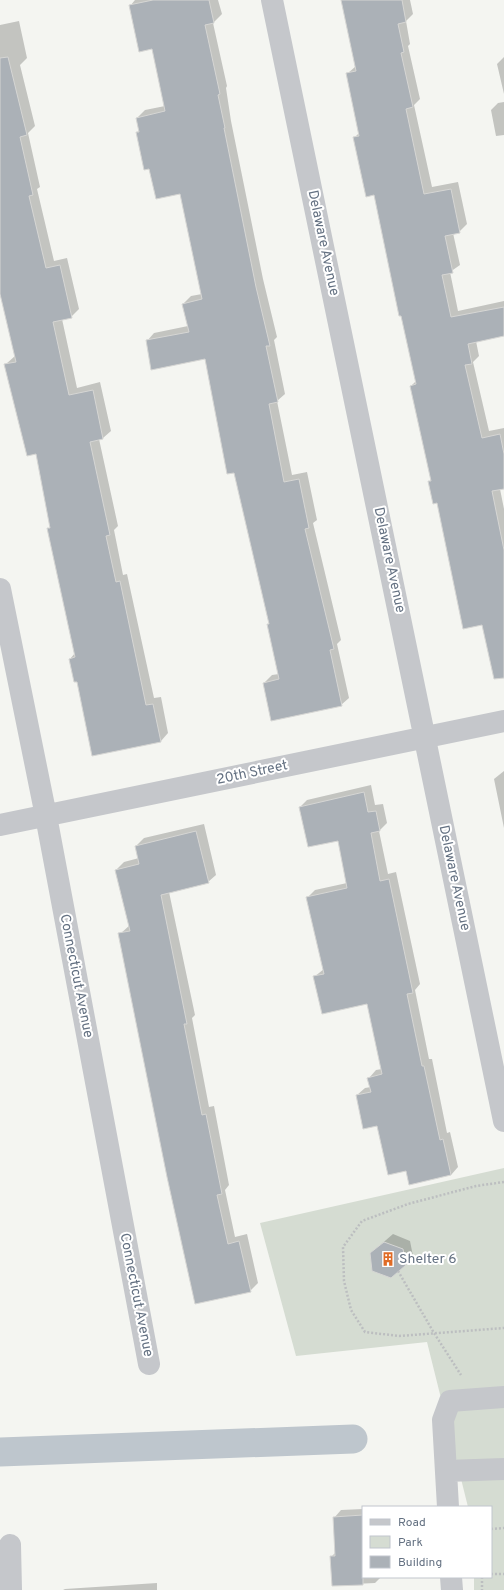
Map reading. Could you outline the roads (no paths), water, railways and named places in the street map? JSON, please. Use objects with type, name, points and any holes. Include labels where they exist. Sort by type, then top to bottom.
[{"type":"street","name":"Delaware Avenue","points":[[272,0],[504,1121]]},
{"type":"street","name":"Connecticut Avenue","points":[[0,589],[46,816],[149,1364]]},
{"type":"street","name":"20th Street","points":[[0,825],[504,721]]},
{"type":"street","points":[[448,1506],[443,1420],[450,1400],[504,1397]]},
{"type":"street","points":[[446,1471],[504,1469]]},
{"type":"street","points":[[10,1545],[11,1590]]},
{"type":"street","points":[[451,1578],[452,1590]]},
{"type":"waterway","points":[[0,1452],[353,1439]]},
{"type":"place","name":"Shelter 6","points":[[388,1259]]}]
